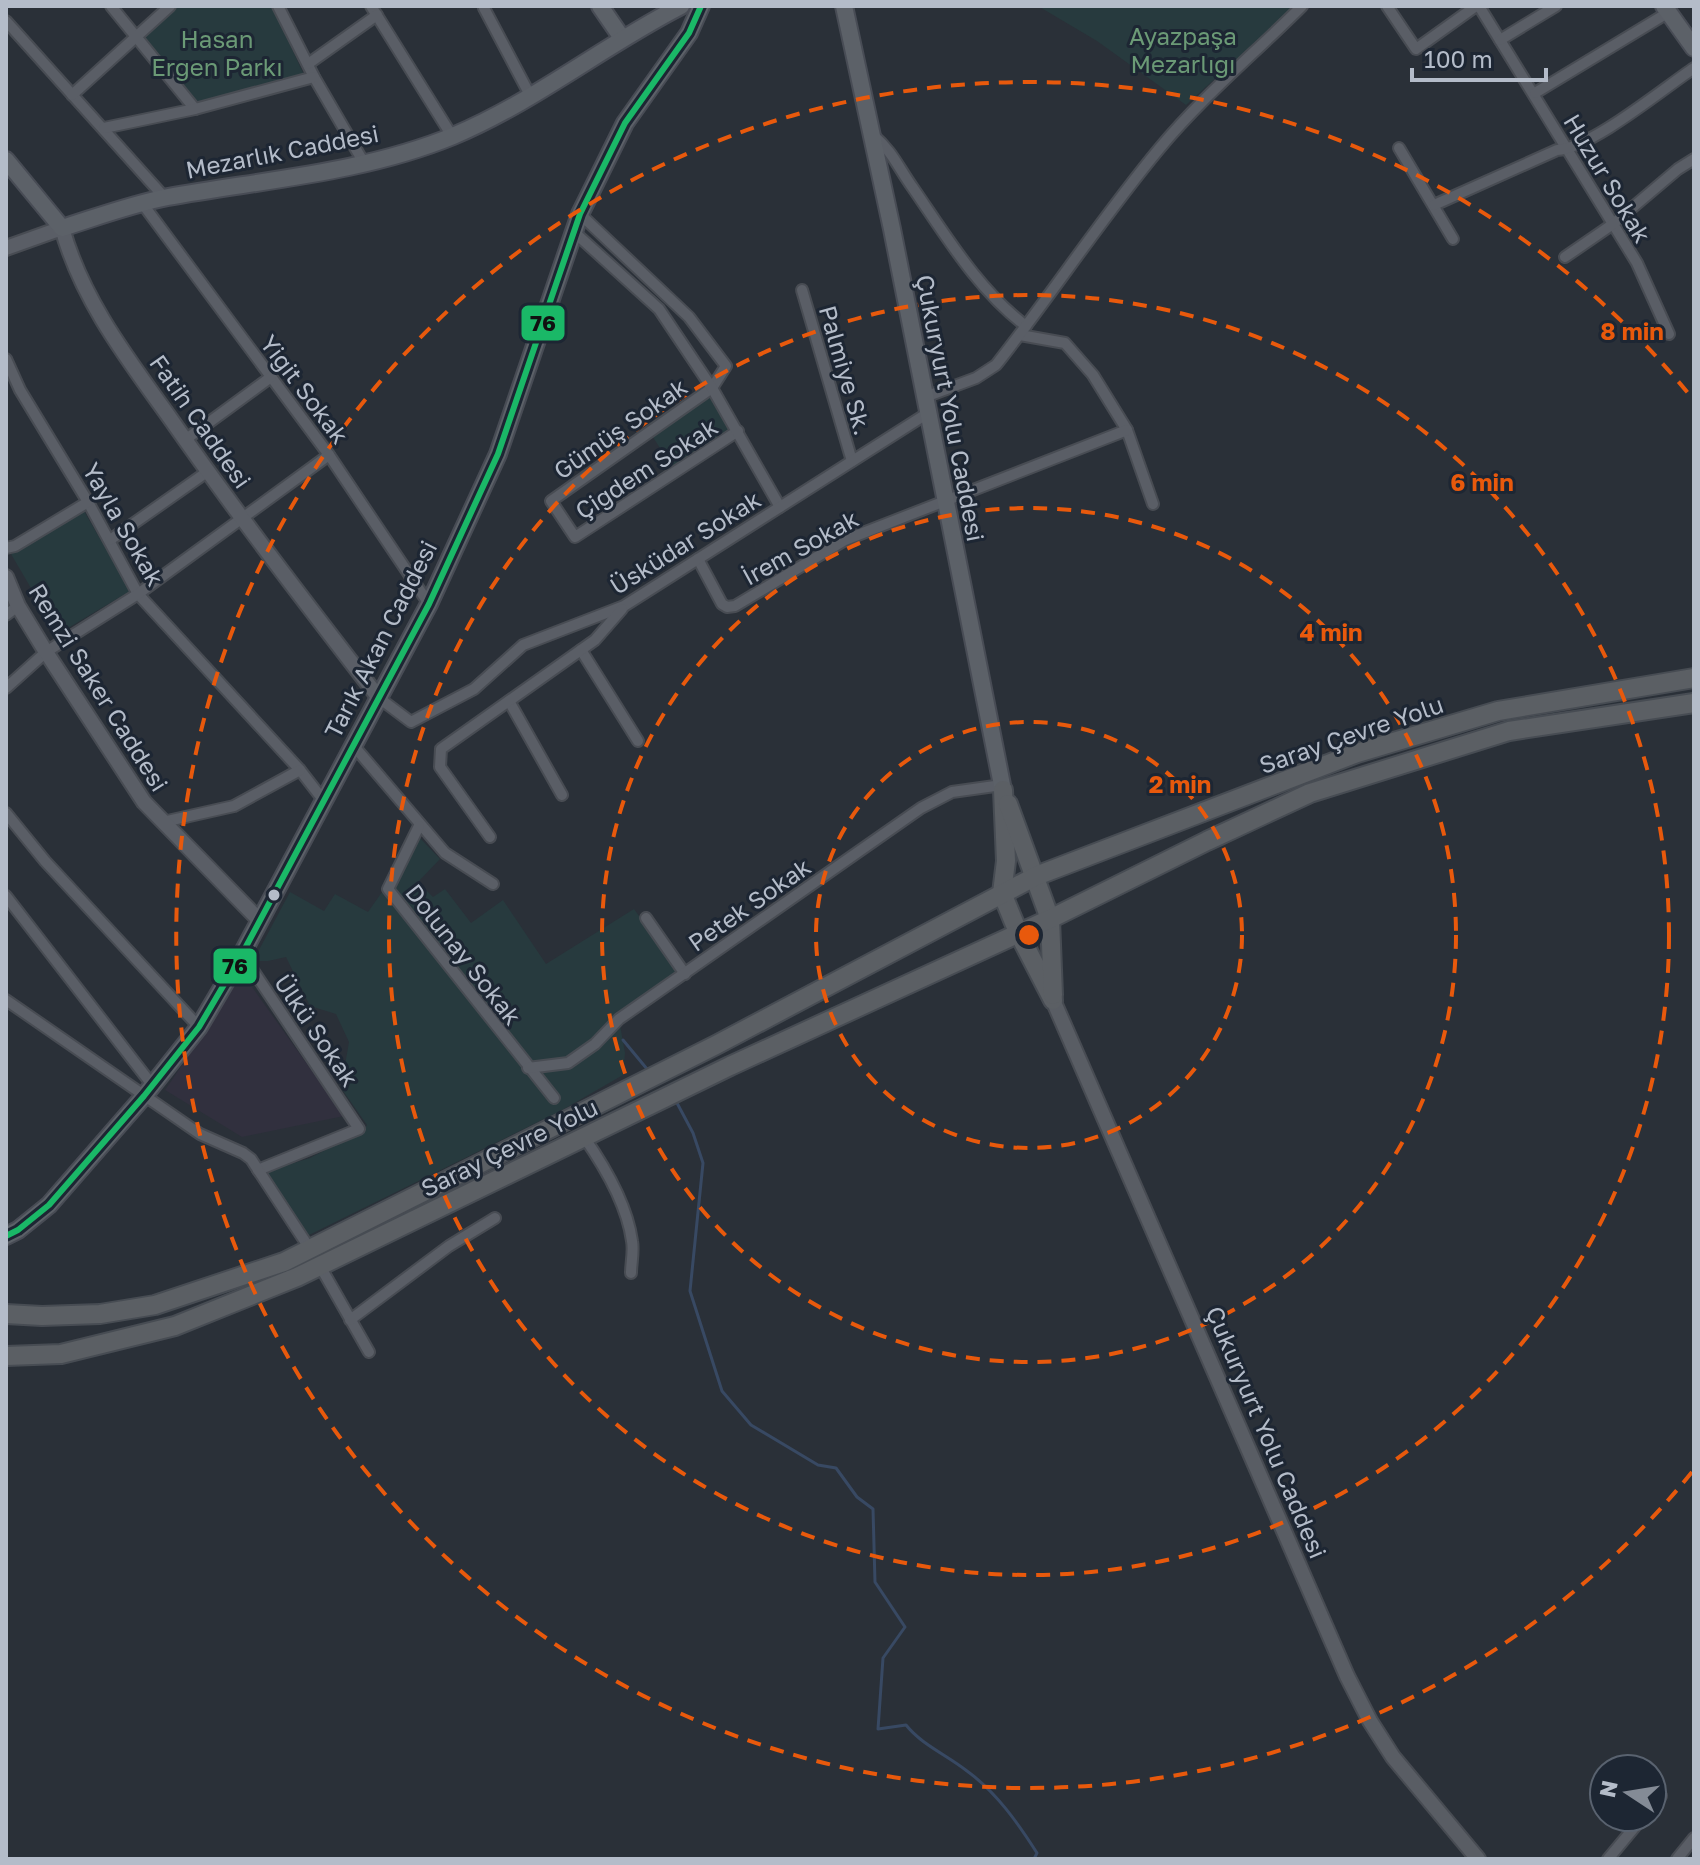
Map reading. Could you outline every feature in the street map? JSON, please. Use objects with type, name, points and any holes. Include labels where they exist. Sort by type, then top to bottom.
[{"type":"highway","name":"Saray Çevre Yolu","points":[[6,1314],[100,1314],[155,1305],[284,1262],[703,1052],[1036,876],[1371,749],[1498,711],[1694,678]]},
{"type":"highway","name":"Saray Çevre Yolu","points":[[6,1356],[61,1354],[175,1326],[320,1266],[730,1066],[1050,919],[1310,793],[1509,731],[1694,703]]},
{"type":"highway","points":[[1002,788],[1050,919],[1053,1000]]},
{"type":"highway","points":[[1002,788],[1006,861],[1002,893],[1053,1000]]},
{"type":"main road","points":[[600,6],[622,38]]},
{"type":"main road","name":"Mezarlık Caddesi","points":[[62,228],[165,198],[345,168],[452,136],[531,97],[622,38],[681,6]]},
{"type":"main road","name":"Tarık Akan Caddesi","points":[[6,1236],[49,1205],[149,1091],[199,1027],[242,954],[429,604],[498,454],[580,214],[625,123],[689,33],[701,6]]},
{"type":"main road","name":"Çukuryurt Yolu Caddesi","points":[[847,6],[1002,788]]},
{"type":"main road","points":[[1667,9],[1692,39]]},
{"type":"main road","name":"Fatih Caddesi","points":[[6,160],[62,228]]},
{"type":"main road","name":"Çukuryurt Yolu Caddesi","points":[[1053,1000],[1347,1676],[1393,1757],[1478,1859]]},
{"type":"street","points":[[111,6],[195,109]]},
{"type":"street","points":[[72,95],[170,6]]},
{"type":"street","points":[[278,6],[314,77],[364,163]]},
{"type":"street","name":"Üsküdar Sokak","points":[[379,698],[411,722],[474,689],[523,645],[624,606],[852,461],[926,405],[996,365],[1159,149],[1198,105],[1302,6]]},
{"type":"street","points":[[1387,6],[1416,49],[1478,6]]},
{"type":"street","name":"Huzur Sokak","points":[[1478,6],[1535,93],[1637,263],[1669,334]]},
{"type":"street","points":[[484,8],[531,97]]},
{"type":"street","points":[[1500,40],[1549,8]]},
{"type":"street","points":[[1535,93],[1667,9]]},
{"type":"street","points":[[308,64],[374,10],[452,136]]},
{"type":"street","points":[[6,21],[165,198]]},
{"type":"street","points":[[1434,205],[1557,150],[1569,150],[1592,138],[1694,68]]},
{"type":"street","points":[[104,128],[195,109],[314,77]]},
{"type":"street","points":[[871,133],[890,150],[901,171],[951,242],[1005,311],[1023,330],[1065,343],[1093,375],[1127,430],[1153,504]]},
{"type":"street","points":[[1399,148],[1453,239]]},
{"type":"street","points":[[1565,257],[1613,224],[1694,159]]},
{"type":"street","name":"Yiğit Sokak","points":[[142,203],[329,455],[429,604]]},
{"type":"street","points":[[580,214],[693,323],[726,366],[712,388]]},
{"type":"street","name":"Mezarlık Caddesi","points":[[6,248],[62,228]]},
{"type":"street","name":"Fatih Caddesi","points":[[62,228],[70,256],[99,317],[240,518],[379,698]]},
{"type":"street","points":[[573,231],[659,309],[712,388],[780,507]]},
{"type":"street","name":"Palmiye Sk.","points":[[802,290],[852,461]]},
{"type":"street","points":[[677,336],[693,323]]},
{"type":"street","name":"Yayla Sokak","points":[[6,359],[20,390],[110,540],[138,594],[300,770],[324,801]]},
{"type":"street","points":[[185,440],[271,377]]},
{"type":"street","name":"Gümüş Sokak","points":[[575,537],[551,501],[712,388]]},
{"type":"street","points":[[945,501],[1127,430]]},
{"type":"street","name":"Çiğdem Sokak","points":[[575,537],[738,431]]},
{"type":"street","points":[[6,688],[46,652],[138,594],[329,455]]},
{"type":"street","points":[[110,540],[207,472]]},
{"type":"street","name":"İrem Sokak","points":[[698,559],[722,604],[735,606],[845,540],[945,501]]},
{"type":"street","points":[[6,548],[15,546],[88,502]]},
{"type":"street","name":"Remzi Saker Caddesi","points":[[6,577],[12,610],[46,652],[144,802],[260,921]]},
{"type":"street","points":[[490,837],[440,767],[441,749],[595,640],[624,606]]},
{"type":"street","points":[[581,650],[638,741]]},
{"type":"street","points":[[509,701],[562,795]]},
{"type":"street","points":[[353,745],[445,853],[493,884]]},
{"type":"street","points":[[163,822],[234,806],[300,770]]},
{"type":"street","name":"Petek Sokak","points":[[528,1068],[568,1063],[595,1044],[619,1019],[921,808],[952,792],[1002,788]]},
{"type":"street","points":[[6,813],[45,861],[199,1027]]},
{"type":"street","name":"Dolunay Sokak","points":[[419,826],[388,889],[554,1098]]},
{"type":"street","points":[[6,896],[149,1091]]},
{"type":"street","points":[[646,918],[685,974]]},
{"type":"street","name":"Ülkü Sokak","points":[[242,954],[359,1129],[258,1170]]},
{"type":"street","points":[[6,1000],[149,1091],[200,1134],[243,1153],[258,1170],[310,1249]]},
{"type":"street","points":[[584,1137],[605,1167],[626,1218],[633,1242],[631,1273]]},
{"type":"street","points":[[350,1320],[449,1246],[495,1218]]},
{"type":"street","points":[[320,1266],[369,1352]]},
{"type":"street","points":[[1608,1859],[1630,1833]]},
{"type":"street","points":[[1677,1859],[1694,1838]]},
{"type":"shaded area","points":[[240,970],[344,1116],[242,1137],[165,1090],[206,1030]]},
{"type":"green space","name":"Hasan Ergen Parkı","points":[[177,6],[272,6],[304,75],[197,102],[145,37]]},
{"type":"green space","name":"Ayazpaşa Mezarlığı","points":[[1038,6],[1295,6],[1186,105],[1097,41]]},
{"type":"green space","points":[[708,395],[730,432],[674,470],[651,434]]},
{"type":"green space","points":[[84,511],[130,591],[58,634],[11,554]]},
{"type":"green space","points":[[420,838],[440,859],[418,882],[433,897],[445,889],[471,923],[503,900],[546,964],[634,909],[676,968],[675,975],[620,1025],[625,1053],[623,1075],[564,1109],[307,1236],[264,1172],[310,1158],[364,1130],[367,1125],[341,1088],[349,1042],[336,1014],[310,1006],[286,957],[253,961],[290,892],[324,911],[335,894],[368,912]]},
{"type":"waterway","points":[[623,1040],[647,1069]]},
{"type":"waterway","points":[[677,1103],[693,1133],[703,1163],[690,1291],[722,1391],[751,1425],[818,1465],[836,1468],[857,1497],[873,1509],[875,1582],[905,1627],[883,1658],[878,1729],[906,1725],[919,1738],[978,1779],[1022,1830],[1037,1853],[1034,1859]]},
{"type":"transit line","name":"76","points":[[6,1236],[49,1205],[144,1096],[199,1027],[242,954],[429,604],[498,454],[580,214],[625,123],[689,33],[701,6]]}]
